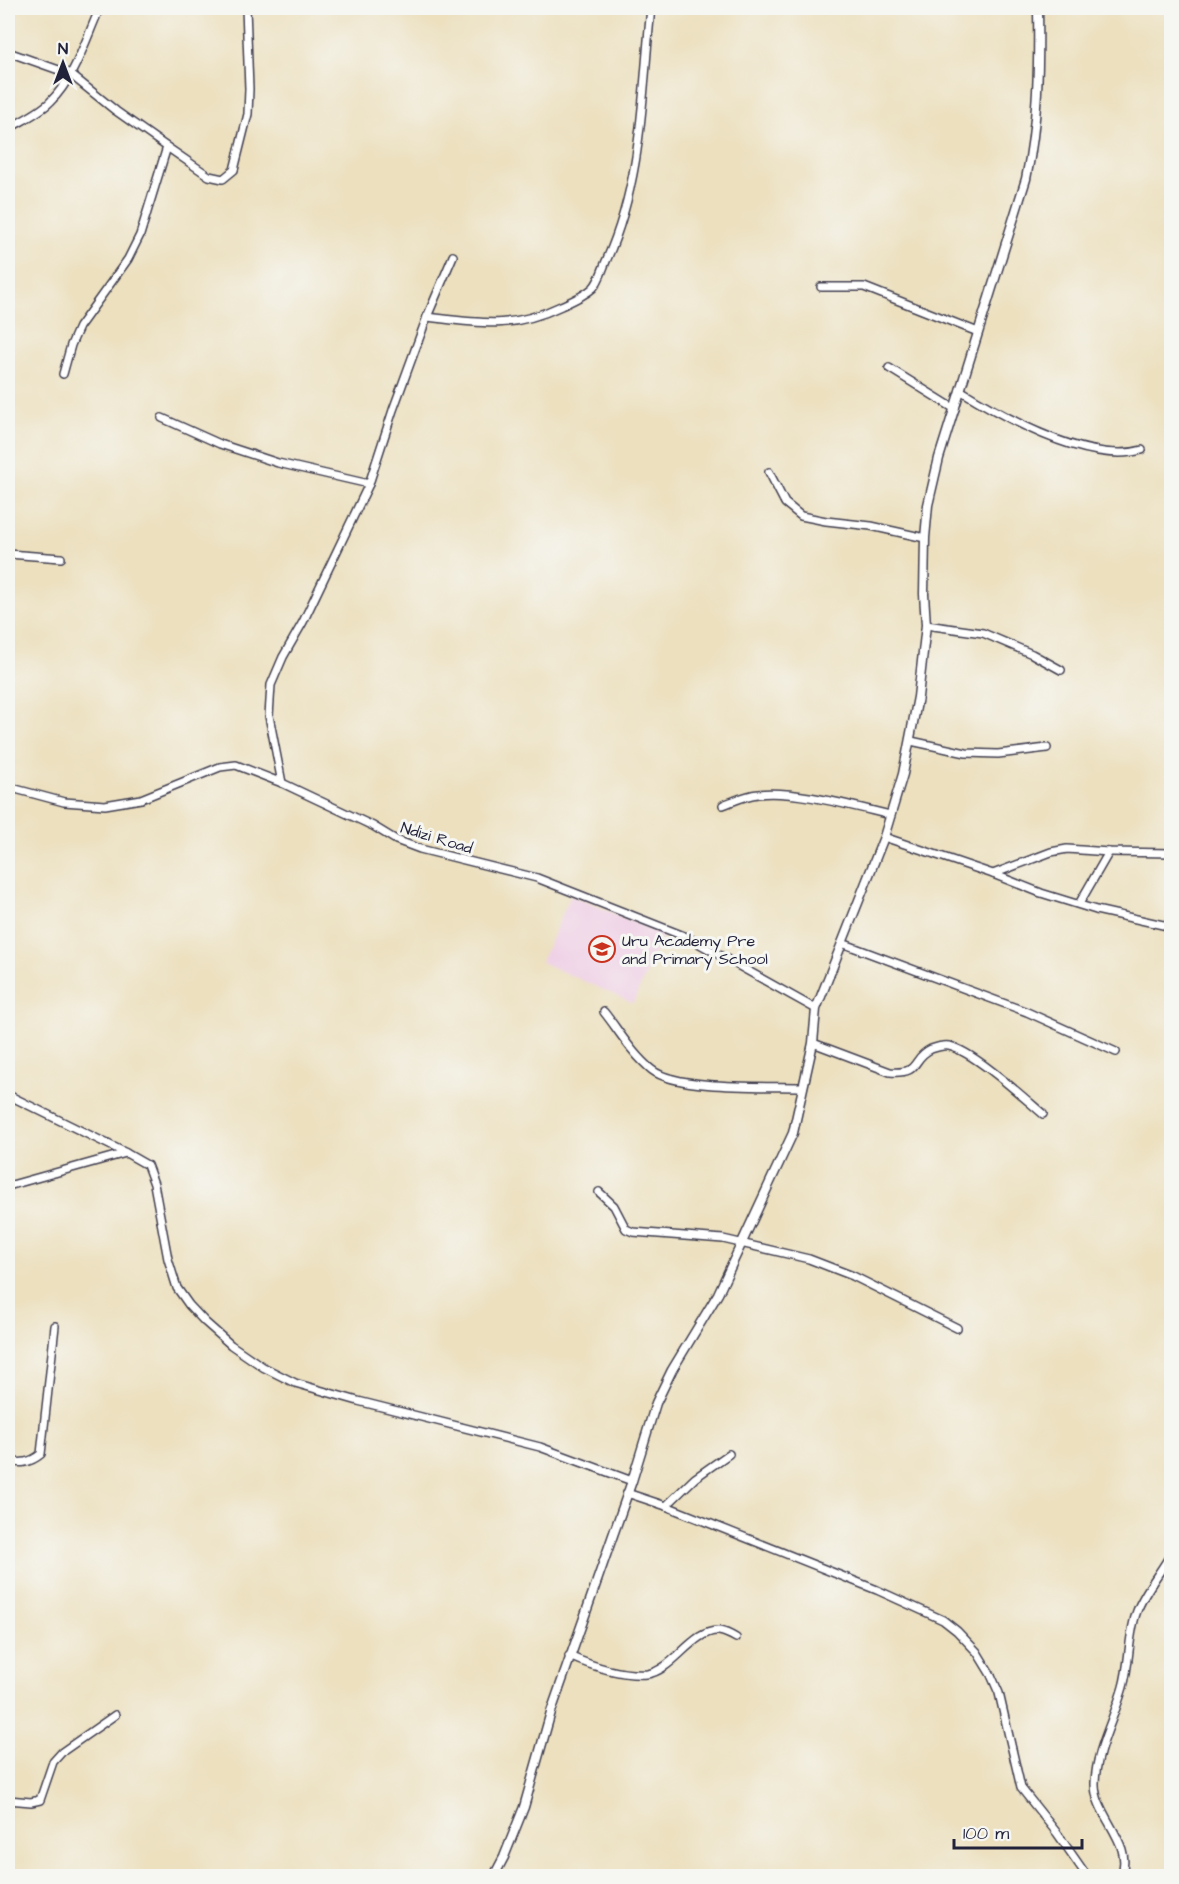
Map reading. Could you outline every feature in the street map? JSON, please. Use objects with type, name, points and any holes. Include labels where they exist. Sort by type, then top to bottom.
[{"type":"street","points":[[8,129],[50,103],[70,74],[100,8]]},
{"type":"street","points":[[8,52],[70,74],[116,111],[209,176],[223,178],[234,170],[248,114],[246,8]]},
{"type":"street","points":[[427,317],[487,323],[516,322],[549,312],[594,286],[611,250],[630,193],[643,110],[651,8]]},
{"type":"street","points":[[494,1876],[524,1807],[550,1712],[663,1387],[718,1294],[793,1133],[813,1043],[816,1010],[891,815],[911,741],[926,625],[924,594],[928,505],[960,390],[1026,179],[1031,156],[1037,103],[1038,8]]},
{"type":"street","points":[[63,374],[79,327],[128,260],[140,235],[167,147]]},
{"type":"street","points":[[282,783],[269,717],[271,685],[369,484],[427,317],[453,256]]},
{"type":"street","points":[[821,287],[864,287],[978,332]]},
{"type":"street","points":[[889,368],[955,409]]},
{"type":"street","points":[[960,390],[1026,427],[1067,442],[1090,449],[1122,453],[1142,450]]},
{"type":"street","points":[[162,418],[220,444],[278,463],[369,484]]},
{"type":"street","points":[[769,472],[785,503],[801,516],[872,526],[925,538]]},
{"type":"street","points":[[8,554],[61,558]]},
{"type":"street","points":[[926,625],[983,633],[1032,654],[1061,670]]},
{"type":"street","points":[[911,741],[966,753],[998,754],[1047,748]]},
{"type":"street","name":"Ndizi Road","points":[[8,787],[64,802],[105,805],[141,799],[220,767],[236,765],[282,783],[373,826],[396,840],[420,849],[537,879],[680,934],[708,947],[816,1010]]},
{"type":"street","points":[[723,805],[747,796],[771,793],[814,799],[891,815]]},
{"type":"street","points":[[884,837],[1041,893],[1172,927]]},
{"type":"street","points":[[993,874],[1008,867],[1067,849],[1172,854]]},
{"type":"street","points":[[1079,904],[1109,852]]},
{"type":"street","points":[[842,943],[1028,1012],[1116,1052]]},
{"type":"street","points":[[604,1012],[643,1061],[653,1071],[665,1077],[704,1083],[802,1087]]},
{"type":"street","points":[[813,1043],[890,1072],[903,1073],[914,1067],[931,1049],[947,1046],[969,1056],[1003,1080],[1043,1114]]},
{"type":"street","points":[[8,1095],[147,1165],[168,1259],[177,1288],[205,1322],[231,1346],[263,1367],[295,1383],[540,1447],[632,1481]]},
{"type":"street","points":[[8,1186],[126,1153]]},
{"type":"street","points":[[598,1192],[614,1206],[626,1229],[633,1232],[699,1236],[741,1242],[809,1259],[853,1276],[957,1328]]},
{"type":"street","points":[[8,1461],[20,1463],[33,1461],[41,1454],[55,1326]]},
{"type":"street","points":[[666,1506],[695,1478],[729,1454]]},
{"type":"street","points":[[627,1493],[666,1506],[877,1590],[943,1620],[957,1631],[977,1652],[999,1693],[1021,1788],[1057,1833],[1087,1876]]},
{"type":"street","points":[[1121,1876],[1125,1864],[1124,1856],[1097,1798],[1096,1767],[1123,1687],[1137,1611],[1172,1552]]},
{"type":"street","points":[[569,1656],[612,1670],[648,1674],[670,1662],[687,1647],[711,1632],[725,1633],[736,1638]]},
{"type":"street","points":[[8,1800],[32,1802],[40,1800],[53,1762],[62,1752],[115,1715]]},
{"type":"shaded area","name":"Uru Academy Pre and Primary School","points":[[571,895],[663,935],[633,1003],[541,962]]},
{"type":"place","name":"Uru Academy Pre and Primary School","points":[[602,949]]}]
